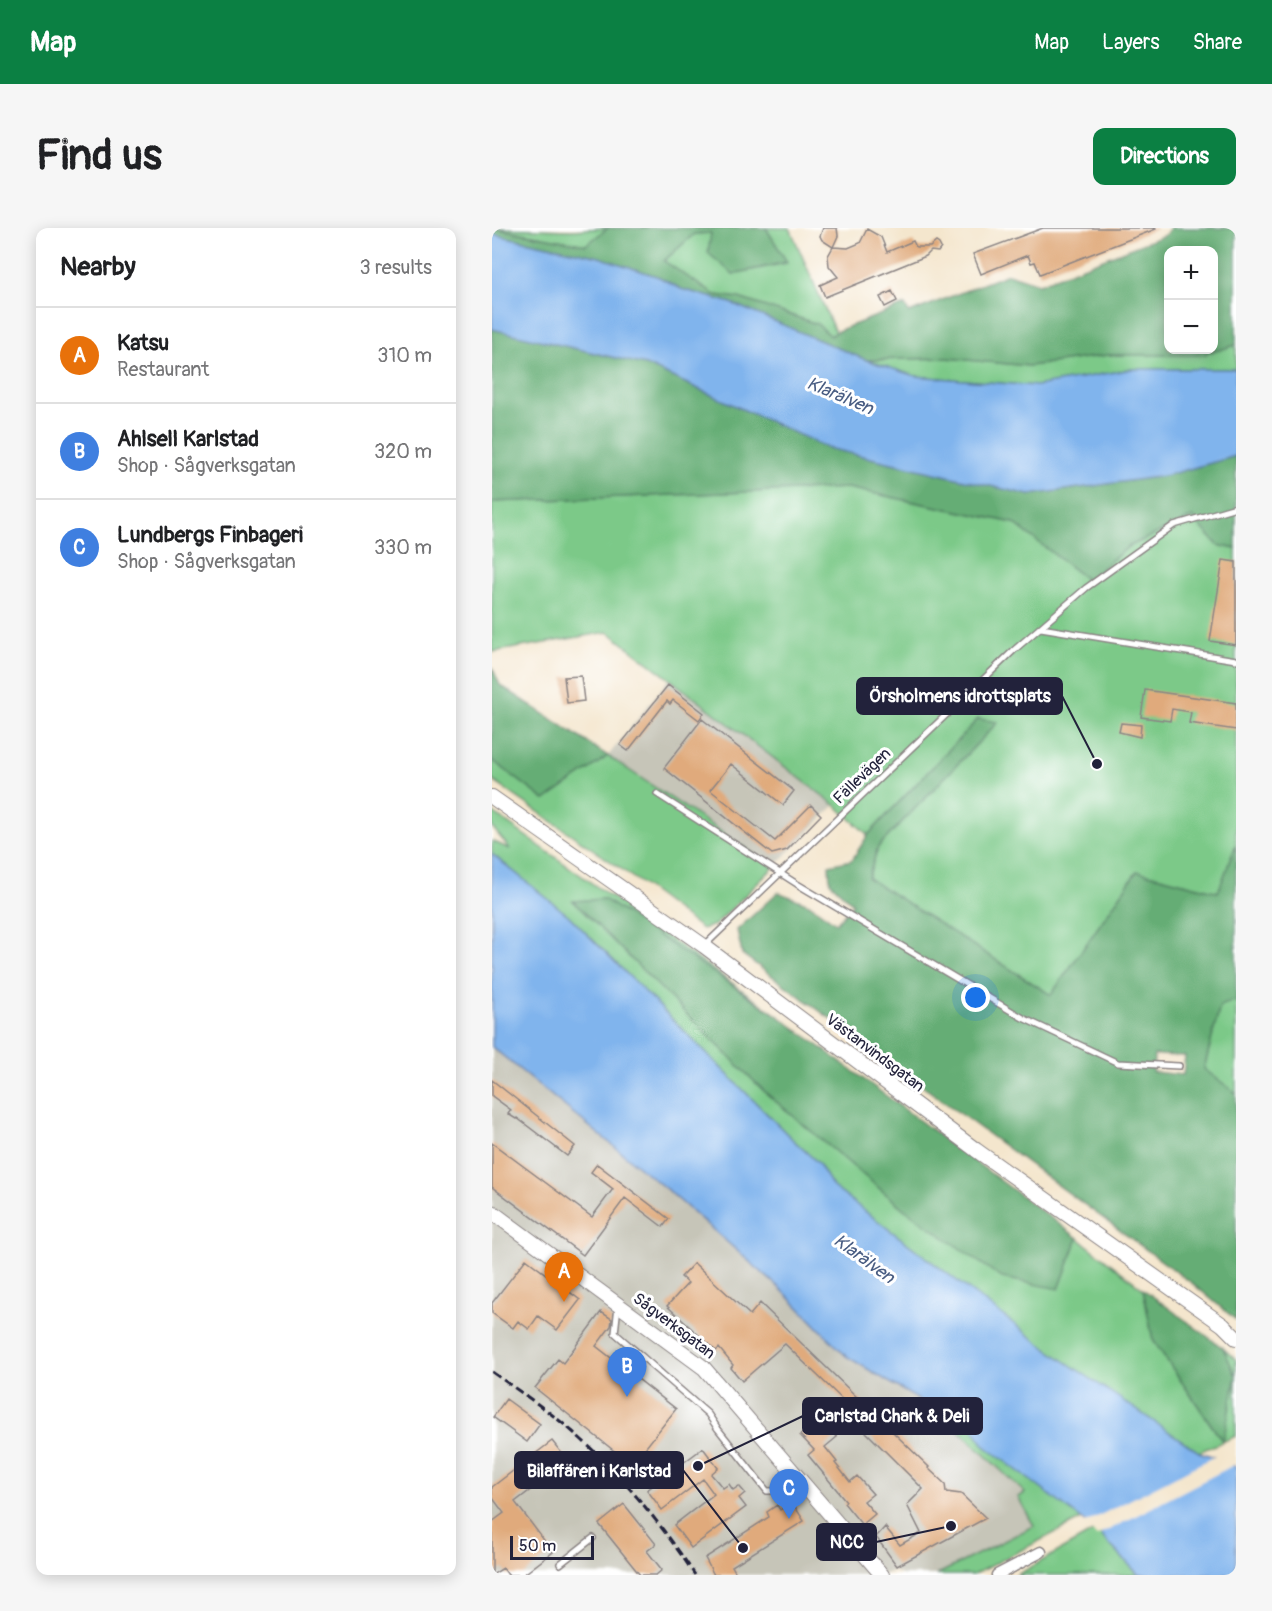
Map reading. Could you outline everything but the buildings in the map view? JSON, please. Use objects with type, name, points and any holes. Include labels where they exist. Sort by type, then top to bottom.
[{"type":"street","name":"Västanvindsgatan","points":[[492,797],[704,946],[976,1150],[1222,1325],[1236,1338]]},
{"type":"street","name":"Sågverksgatan","points":[[492,1212],[704,1368],[882,1575]]},
{"type":"street","points":[[997,1575],[1041,1552]]},
{"type":"lane","name":"Fällevägen","points":[[704,946],[1004,659],[1086,588],[1174,525],[1236,507]]},
{"type":"lane","points":[[1041,628],[1236,660]]},
{"type":"lane","points":[[657,794],[780,872],[1023,1018],[1118,1063],[1179,1066]]},
{"type":"lane","points":[[618,1305],[615,1333],[708,1414],[766,1491],[809,1490]]},
{"type":"lane","points":[[560,1564],[593,1538]]},
{"type":"shaded area","points":[[669,679],[835,805],[774,867],[608,756]]},
{"type":"shaded area","points":[[492,1047],[671,1193],[783,1291],[846,1356],[940,1413],[1025,1494],[1018,1498],[1035,1526],[936,1575],[901,1575],[893,1571],[882,1575],[492,1575]]},
{"type":"green space","points":[[492,228],[586,245],[608,228],[766,228],[787,262],[733,274],[708,253],[711,233],[694,234],[664,261],[715,295],[739,298],[817,324],[831,336],[835,332],[905,305],[909,313],[1008,274],[1039,284],[1165,235],[1170,228],[1236,228],[1236,345],[1218,350],[1218,246],[1164,246],[1164,354],[1205,354],[1108,355],[1029,366],[947,358],[866,360],[731,303],[681,289],[659,277],[599,257],[492,234]]},
{"type":"green space","points":[[495,228],[571,230],[608,228],[586,245]]},
{"type":"green space","points":[[766,228],[790,228],[835,332],[831,336],[817,324],[739,298],[715,295],[664,261],[694,234],[711,233],[733,274],[787,263]]},
{"type":"green space","points":[[492,329],[646,365],[828,448],[1029,495],[1164,476],[1236,456],[1236,549],[1218,545],[1192,517],[1128,547],[1087,580],[1014,523],[848,488],[492,502]]},
{"type":"green space","points":[[1236,345],[1236,369],[1132,369],[1036,386],[915,376],[866,360],[947,358],[1029,366],[1108,355],[1202,355],[1218,354],[1218,350]]},
{"type":"green space","points":[[848,488],[1014,523],[1087,580],[1128,547],[1192,517],[1218,545],[1236,549],[1236,844],[1227,875],[1218,892],[1137,871],[1051,995],[868,879],[878,847],[997,723],[978,719],[868,835],[835,805],[608,632],[492,652],[492,502]]},
{"type":"green space","points":[[492,667],[500,685],[608,756],[545,800],[492,760]]},
{"type":"green space","points":[[978,719],[998,722],[878,847],[868,878],[1051,995],[1137,871],[1218,892],[1236,844],[1236,1000],[1220,1006],[1204,1069],[1236,1093],[1236,1320],[1193,1284],[742,954],[737,930],[778,892],[809,904],[836,923],[853,904],[830,882],[829,865],[852,860],[868,835]],"holes":[[[1154,1055],[1185,1056],[1183,1075],[1153,1072]]]},
{"type":"green space","points":[[608,756],[774,867],[715,925],[702,929],[620,868],[492,780],[492,760],[545,800]]},
{"type":"green space","points":[[492,812],[784,1020],[604,899],[574,902],[767,1094],[904,1209],[1059,1289],[1078,1238],[1143,1289],[1153,1340],[1222,1441],[1236,1376],[1236,1436],[1199,1452],[1051,1352],[833,1187],[819,1164],[569,916],[492,854],[492,841],[510,849],[492,827]]},
{"type":"green space","points":[[604,899],[784,1020],[1078,1238],[1059,1289],[1002,1278],[904,1209],[767,1094],[573,901]]},
{"type":"green space","points":[[1236,1000],[1236,1093],[1204,1069],[1220,1006]]},
{"type":"green space","points":[[1143,1289],[1223,1348],[1236,1376],[1223,1442],[1153,1340]]},
{"type":"green space","points":[[1223,1348],[1236,1360],[1236,1376]]},
{"type":"green space","points":[[940,1413],[971,1426],[985,1446],[1082,1519],[973,1575],[936,1575],[1034,1526],[1018,1497],[1025,1493]]},
{"type":"green space","points":[[1096,1530],[1139,1575],[1017,1575]]},
{"type":"water","name":"Klarälven","points":[[492,234],[599,257],[659,277],[681,289],[731,303],[866,360],[915,376],[1036,386],[1132,369],[1236,369],[1236,456],[1164,476],[1029,495],[828,448],[646,365],[492,329]]},
{"type":"water","name":"Klarälven","points":[[492,854],[569,916],[819,1164],[833,1187],[1051,1352],[1199,1452],[1231,1462],[1236,1468],[1236,1575],[1139,1575],[1096,1530],[985,1446],[971,1426],[940,1413],[846,1356],[783,1291],[671,1193],[492,1047]]},
{"type":"pier","points":[[1217,1455],[1232,1459],[1236,1464],[1097,1536],[1083,1524]]},
{"type":"railway","points":[[492,1372],[534,1401],[591,1448],[654,1518],[695,1575]]},
{"type":"place","name":"Örsholmens idrottsplats","points":[[1097,764]]},
{"type":"place","name":"Katsu","points":[[564,1302]]},
{"type":"place","name":"Ahlsell Karlstad","points":[[627,1397]]},
{"type":"place","name":"Carlstad Chark & Deli","points":[[698,1466]]},
{"type":"place","name":"Lundbergs Finbageri","points":[[789,1519]]},
{"type":"place","name":"NCC","points":[[951,1526]]},
{"type":"place","name":"Bilaffären i Karlstad","points":[[743,1548]]}]
